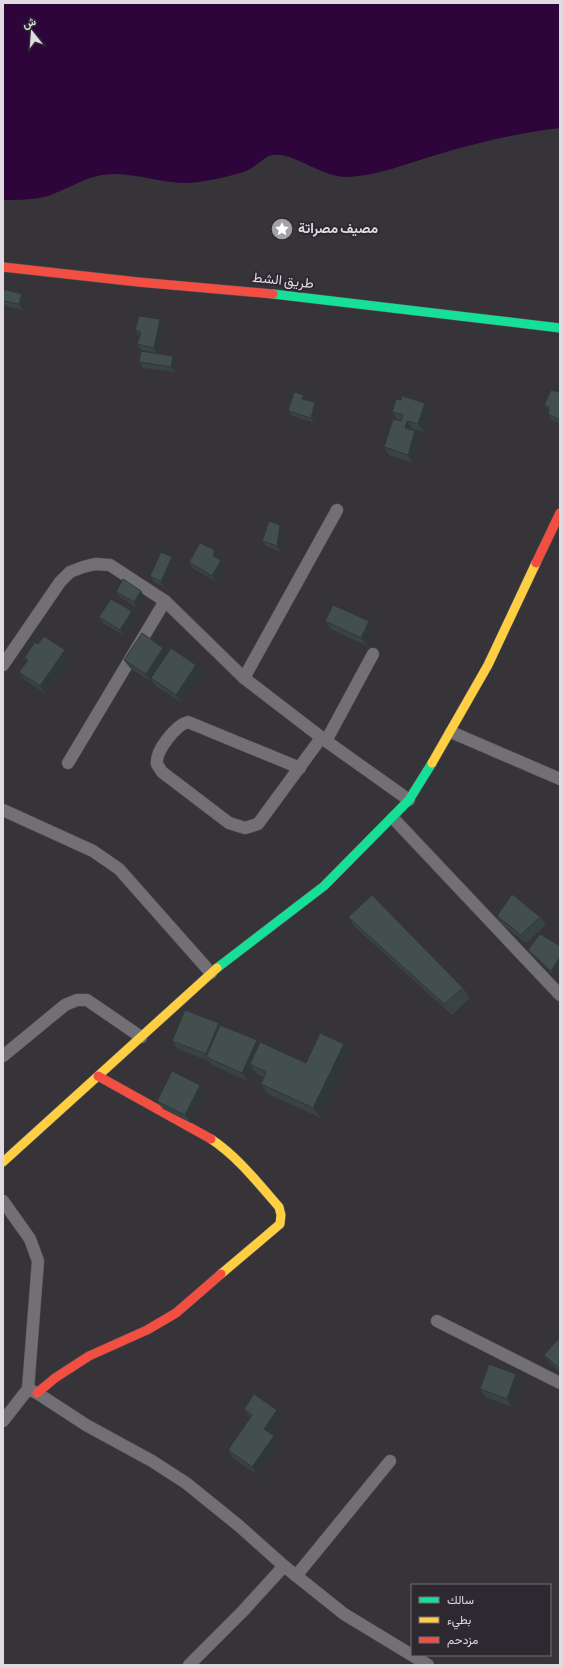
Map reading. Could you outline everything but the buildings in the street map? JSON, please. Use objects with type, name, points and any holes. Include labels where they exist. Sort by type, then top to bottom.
[{"type":"street","name":"طريق الشط","points":[[3,267],[295,296],[560,328]]},
{"type":"street","points":[[244,678],[337,510]]},
{"type":"street","points":[[3,1162],[211,973],[324,886],[393,818],[409,800],[451,732],[488,665],[560,513]]},
{"type":"street","points":[[3,666],[60,582],[70,572],[95,564],[110,565],[165,600],[244,678],[324,740],[409,800]]},
{"type":"street","points":[[68,763],[165,600]]},
{"type":"street","points":[[300,768],[188,722],[176,728],[159,753],[158,764],[162,772],[229,823],[245,828],[258,824],[300,768],[324,740],[373,654]]},
{"type":"street","points":[[451,732],[560,779]]},
{"type":"street","points":[[3,810],[93,850],[119,869],[211,973]]},
{"type":"street","points":[[393,818],[560,995]]},
{"type":"street","points":[[3,1056],[65,1005],[77,1000],[87,1000],[141,1037]]},
{"type":"street","points":[[3,1421],[33,1391],[89,1356],[147,1330],[176,1313],[280,1224],[281,1215],[279,1207],[240,1163],[224,1148],[198,1131],[98,1076]]},
{"type":"street","points":[[3,1201],[30,1239],[38,1261],[33,1391]]},
{"type":"street","points":[[437,1321],[560,1383]]},
{"type":"street","points":[[33,1391],[86,1425],[152,1461],[186,1483],[238,1525],[296,1576],[344,1614],[411,1655]]},
{"type":"street","points":[[296,1576],[390,1461]]},
{"type":"street","points":[[189,1665],[244,1611],[284,1566]]},
{"type":"street","points":[[413,1656],[428,1665]]},
{"type":"shaded area","points":[[3,3],[560,3],[560,128],[482,143],[381,172],[359,176],[348,177],[328,174],[290,157],[273,155],[267,157],[246,171],[203,181],[186,183],[126,175],[102,175],[88,179],[48,196],[20,200],[3,200]]},
{"type":"traffic: fast","points":[[273,294],[560,328]]},
{"type":"traffic: fast","points":[[217,968],[324,886],[409,800],[432,763]]},
{"type":"traffic: slow","points":[[432,763],[488,665],[536,563]]},
{"type":"traffic: slow","points":[[3,1162],[217,968]]},
{"type":"traffic: slow","points":[[211,1139],[221,1146],[247,1171],[279,1207],[281,1215],[280,1224],[221,1274]]},
{"type":"traffic: jam","points":[[3,267],[138,282],[273,294]]},
{"type":"traffic: jam","points":[[536,563],[560,513]]},
{"type":"traffic: jam","points":[[98,1076],[211,1139]]},
{"type":"traffic: jam","points":[[37,1393],[55,1378],[89,1356],[147,1330],[176,1313],[221,1274]]},
{"type":"place","name":"مصيف مصراتة","points":[[282,229]]}]
